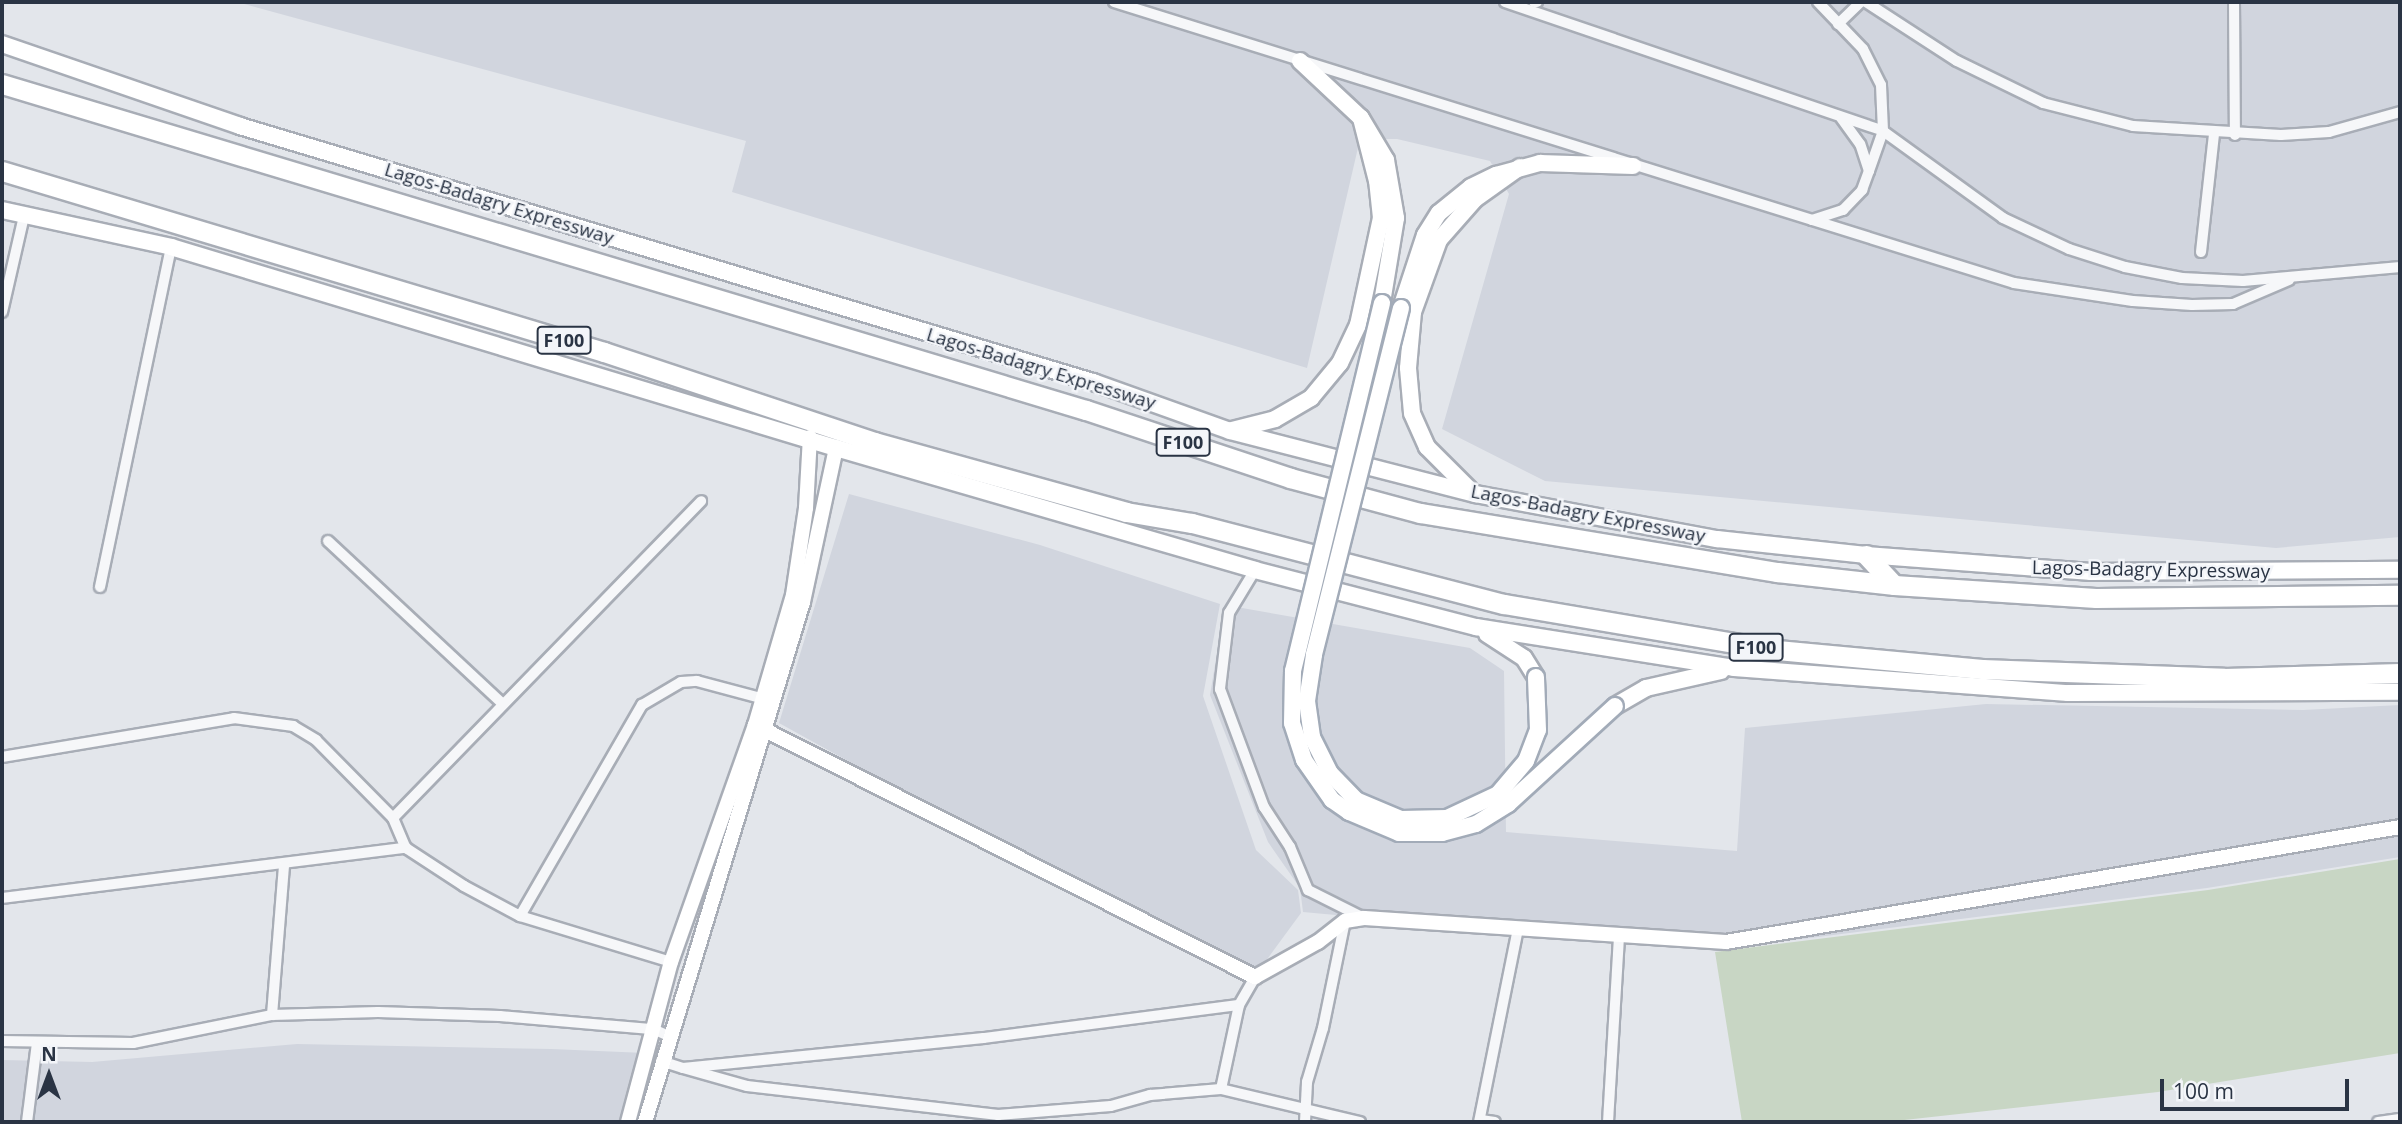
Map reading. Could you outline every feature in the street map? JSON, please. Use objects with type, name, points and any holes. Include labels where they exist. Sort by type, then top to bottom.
[{"type":"highway","name":"Lagos-Badagry Expressway","points":[[2,84],[1086,410],[1303,482],[1420,513],[1777,572],[1894,585],[2096,598],[2400,595]]},
{"type":"highway","name":"F100","points":[[2,171],[604,352],[887,445],[1126,512],[1192,523],[1504,604],[1777,650],[1982,670],[2224,678],[2400,673]]},
{"type":"highway","points":[[1866,555],[1894,585]]},
{"type":"main road","name":"Lagos-Badagry Expressway","points":[[2,44],[240,126],[1093,382],[1230,430],[1476,494],[1717,539],[1866,555],[2091,572],[2400,570]]},
{"type":"main road","points":[[1300,61],[1361,118],[1386,159],[1395,199],[1394,244],[1382,303],[1293,671],[1292,723],[1304,760],[1332,800],[1349,813],[1399,832],[1442,832],[1476,824],[1508,804],[1615,706],[1661,683],[1734,668]]},
{"type":"main road","points":[[1230,430],[1275,419],[1311,398],[1340,363],[1358,326],[1381,218],[1377,181],[1361,118]]},
{"type":"main road","points":[[1476,627],[1524,658],[1536,677],[1538,730],[1526,761],[1498,794],[1447,818],[1401,818],[1356,800],[1330,773],[1312,737],[1307,701],[1314,655],[1415,261],[1439,213],[1471,187],[1520,167],[1555,162],[1633,166]]},
{"type":"main road","points":[[1476,494],[1440,463],[1419,433],[1409,392],[1409,344],[1420,287],[1439,240],[1475,199],[1520,167]]},
{"type":"main road","points":[[2,210],[172,247],[810,437],[836,448],[1255,570],[1476,627],[1734,668],[2068,693],[2400,692]]},
{"type":"main road","points":[[769,700],[800,559],[810,437]]},
{"type":"main road","points":[[645,1122],[660,1061],[695,954],[731,816],[803,602],[836,448]]},
{"type":"main road","points":[[761,726],[860,780],[1255,977],[1345,921],[1364,918],[1726,942],[1805,932],[2400,827]]},
{"type":"main road","points":[[628,1122],[671,962],[731,816]]},
{"type":"main road","points":[[677,945],[695,954]]},
{"type":"street","points":[[1114,2],[2014,283],[2133,302],[2233,304],[2289,280]]},
{"type":"street","points":[[1505,2],[1883,131],[2003,218],[2069,248],[2182,278],[2289,280],[2400,267]]},
{"type":"street","points":[[1810,220],[1843,210],[1861,190],[1883,131],[1884,100],[1874,67],[1818,2]]},
{"type":"street","points":[[1838,24],[1864,2],[1957,61],[2043,103],[2133,126],[2235,135],[2329,132],[2400,112]]},
{"type":"street","points":[[2234,2],[2235,135]]},
{"type":"street","points":[[1840,117],[1860,144],[1869,171]]},
{"type":"street","points":[[2202,252],[2214,134]]},
{"type":"street","points":[[2,312],[24,216]]},
{"type":"street","points":[[100,587],[172,247]]},
{"type":"street","points":[[393,818],[701,501]]},
{"type":"street","points":[[328,541],[503,704]]},
{"type":"street","points":[[1255,570],[1229,612],[1220,689],[1264,807],[1290,847],[1308,890],[1364,918]]},
{"type":"street","points":[[520,916],[642,705],[681,682],[697,681],[769,700]]},
{"type":"street","points":[[2,757],[234,718],[265,719],[293,726],[316,740],[393,818],[406,848],[520,916],[671,962]]},
{"type":"street","points":[[2,898],[406,848]]},
{"type":"street","points":[[272,1015],[284,865]]},
{"type":"street","points":[[1306,1116],[1307,1082],[1323,1028],[1345,921]]},
{"type":"street","points":[[1495,1122],[1480,1121],[1518,928]]},
{"type":"street","points":[[1608,1122],[1619,937]]},
{"type":"street","points":[[1221,1088],[1239,1005],[1255,977]]},
{"type":"street","points":[[683,1068],[925,1041],[984,1038],[1239,1005]]},
{"type":"street","points":[[2,1041],[133,1044],[272,1015],[500,1016],[653,1029],[669,1036]]},
{"type":"street","points":[[27,1122],[37,1043]]},
{"type":"street","points":[[660,1061],[747,1086],[998,1115],[1111,1107],[1150,1095],[1221,1088],[1306,1116],[1360,1122]]},
{"type":"street","points":[[2378,1122],[2400,1119]]},
{"type":"shaded area","points":[[237,2],[2400,2],[2400,537],[2276,548],[1545,481],[1442,429],[1509,194],[1490,161],[1397,139],[1360,139],[1307,368],[732,192],[746,141]]},
{"type":"shaded area","points":[[849,494],[1040,545],[1220,604],[1203,696],[1256,850],[1298,890],[1301,913],[1260,969],[991,840],[779,723]]},
{"type":"shaded area","points":[[1225,605],[1470,648],[1504,671],[1506,832],[1737,851],[1745,728],[1986,704],[2303,710],[2400,705],[2400,857],[2207,888],[1715,950],[1303,912],[1300,888],[1268,842],[1210,695]]},
{"type":"shaded area","points":[[297,1044],[645,1053],[621,1122],[2,1122],[2,1060],[92,1062]]},
{"type":"green space","points":[[2400,859],[2400,1053],[2158,1092],[1886,1122],[1742,1122],[1715,952],[2208,890]]}]
